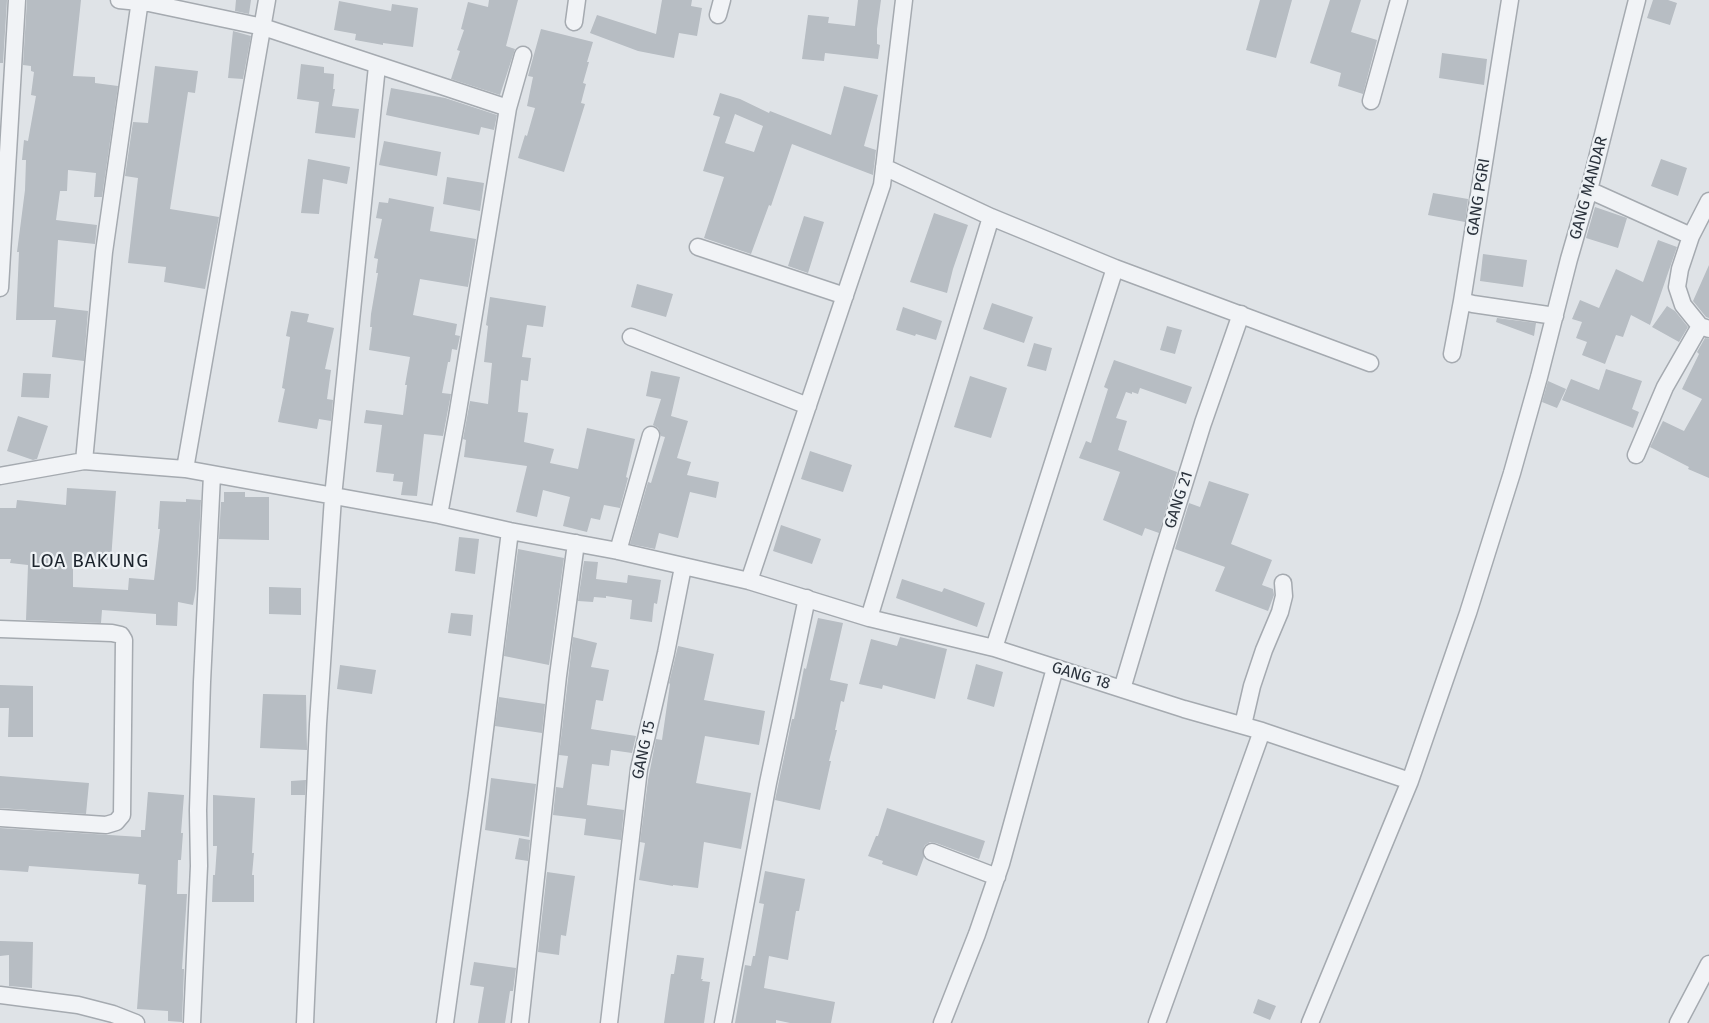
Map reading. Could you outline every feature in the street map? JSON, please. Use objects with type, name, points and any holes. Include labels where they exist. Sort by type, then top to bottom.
[{"type":"street","points":[[0,288],[17,0]]},
{"type":"street","points":[[119,0],[140,1],[263,27],[508,108]]},
{"type":"street","points":[[185,470],[267,0]]},
{"type":"street","points":[[574,22],[577,0]]},
{"type":"street","points":[[749,581],[882,185],[904,0]]},
{"type":"street","points":[[1371,102],[1399,0]]},
{"type":"street","name":"GANG PGRI","points":[[1452,354],[1510,0]]},
{"type":"street","name":"GANG MANDAR","points":[[1310,1023],[1410,781],[1471,603],[1512,473],[1556,316],[1569,259],[1590,190],[1638,0]]},
{"type":"street","points":[[84,461],[104,252],[140,1]]},
{"type":"street","points":[[439,515],[508,108],[523,55]]},
{"type":"street","points":[[305,1023],[318,724],[333,497],[377,66]]},
{"type":"street","points":[[884,167],[991,217],[1115,268],[1370,363]]},
{"type":"street","points":[[1590,190],[1691,236]]},
{"type":"street","points":[[1636,455],[1665,387],[1704,327],[1683,305],[1678,287],[1680,269],[1691,236],[1709,201]]},
{"type":"street","points":[[869,618],[991,217]]},
{"type":"street","points":[[698,247],[844,296]]},
{"type":"street","points":[[994,648],[1115,268]]},
{"type":"street","points":[[1462,301],[1556,316]]},
{"type":"street","name":"GANG 21","points":[[1122,689],[1158,565],[1203,423],[1241,314]]},
{"type":"street","points":[[631,337],[808,406]]},
{"type":"street","points":[[618,551],[651,435]]},
{"type":"street","name":"GANG 18","points":[[0,476],[84,461],[185,470],[439,515],[510,531],[618,551],[749,581],[869,618],[994,648],[1262,731],[1410,781]]},
{"type":"street","points":[[192,1023],[199,866],[198,810],[202,682],[212,475]]},
{"type":"street","points":[[446,1023],[478,793],[510,531]]},
{"type":"street","points":[[520,1023],[558,676],[576,544]]},
{"type":"street","name":"GANG 15","points":[[609,1023],[639,769],[666,653],[683,567]]},
{"type":"street","points":[[1243,725],[1252,686],[1264,650],[1280,612],[1284,596],[1283,583]]},
{"type":"street","points":[[723,1023],[777,738],[807,598]]},
{"type":"street","points":[[0,629],[112,633],[121,635],[124,640],[122,815],[116,822],[106,825],[0,818]]},
{"type":"street","points":[[942,1023],[997,877],[1055,668]]},
{"type":"street","points":[[1157,1023],[1262,731]]},
{"type":"street","points":[[932,852],[997,877]]},
{"type":"street","points":[[1678,1023],[1709,964]]},
{"type":"street","points":[[0,996],[78,1005],[114,1014],[136,1023]]},
{"type":"building","points":[[0,0],[7,0],[3,63],[0,63]]},
{"type":"building","points":[[27,0],[81,0],[73,76],[95,77],[95,83],[118,86],[102,197],[94,197],[96,173],[68,170],[67,191],[60,191],[56,220],[97,225],[95,244],[58,240],[54,307],[88,311],[84,361],[52,357],[56,320],[16,320],[19,252],[17,252],[25,190],[26,160],[22,160],[24,140],[28,141],[36,96],[31,95],[34,72],[31,71],[31,66],[23,65]]},
{"type":"building","points":[[236,0],[251,0],[249,14],[235,11]]},
{"type":"building","points":[[489,0],[518,0],[506,46],[515,49],[500,95],[451,79],[460,51],[457,50],[464,30],[461,29],[468,2],[488,7]]},
{"type":"building","points":[[662,0],[692,0],[691,6],[702,8],[697,36],[679,33],[674,58],[638,51],[590,33],[597,15],[656,34]]},
{"type":"building","points":[[858,0],[881,0],[877,29],[877,44],[880,45],[878,59],[825,53],[824,61],[802,59],[808,15],[829,17],[828,23],[855,26]]},
{"type":"building","points":[[1260,0],[1292,0],[1276,58],[1246,50]]},
{"type":"building","points":[[1330,0],[1361,0],[1351,32],[1377,40],[1363,94],[1338,86],[1341,73],[1310,63]]},
{"type":"building","points":[[1653,0],[1668,0],[1677,3],[1670,25],[1647,18]]},
{"type":"building","points":[[339,1],[391,11],[392,4],[418,8],[413,47],[383,43],[383,45],[355,40],[356,34],[334,30]]},
{"type":"building","points":[[541,29],[593,42],[583,83],[586,84],[581,103],[585,104],[564,172],[518,158],[535,108],[527,106],[533,77],[528,76]]},
{"type":"building","points":[[233,31],[251,36],[243,79],[228,78]]},
{"type":"building","points":[[1442,53],[1487,59],[1484,85],[1439,78]]},
{"type":"building","points":[[301,64],[324,67],[324,73],[334,74],[333,89],[335,89],[332,106],[359,109],[355,138],[315,133],[319,102],[297,99]]},
{"type":"building","points":[[155,66],[198,71],[195,93],[188,92],[170,209],[219,217],[205,289],[164,282],[166,267],[128,263],[138,178],[125,176],[133,122],[148,123]]},
{"type":"building","points":[[844,86],[878,95],[864,146],[876,150],[873,175],[792,144],[771,206],[769,205],[751,254],[704,238],[724,177],[703,171],[720,117],[713,115],[720,93],[831,135]],"holes":[[[735,114],[763,126],[754,152],[725,143]]]},
{"type":"building","points":[[391,88],[445,98],[497,115],[494,130],[481,127],[479,135],[386,115]]},
{"type":"building","points":[[384,141],[441,152],[437,176],[379,165]]},
{"type":"building","points":[[308,159],[350,167],[347,184],[323,179],[319,214],[301,213]]},
{"type":"building","points":[[1661,159],[1687,168],[1678,196],[1651,186]]},
{"type":"building","points":[[447,177],[484,183],[480,211],[443,204]]},
{"type":"building","points":[[1433,193],[1468,199],[1465,222],[1428,215]]},
{"type":"building","points":[[389,198],[434,207],[430,231],[476,239],[468,287],[420,279],[413,315],[457,324],[455,335],[460,336],[457,350],[452,349],[442,393],[451,394],[443,436],[424,434],[417,496],[401,495],[403,482],[393,481],[394,474],[376,472],[382,425],[364,423],[366,410],[403,415],[407,385],[405,385],[410,357],[369,350],[372,327],[370,327],[371,314],[378,273],[376,273],[378,259],[374,258],[382,219],[376,218],[379,202],[388,203]]},
{"type":"building","points":[[1595,207],[1627,218],[1618,248],[1586,238]]},
{"type":"building","points":[[934,213],[968,225],[947,293],[910,282]]},
{"type":"building","points":[[804,216],[824,222],[808,273],[788,266]]},
{"type":"building","points":[[1658,240],[1677,247],[1650,325],[1631,315],[1623,337],[1616,335],[1605,364],[1582,355],[1587,342],[1576,338],[1582,322],[1572,319],[1580,300],[1599,308],[1616,269],[1643,282]]},
{"type":"building","points":[[1483,254],[1527,260],[1523,287],[1480,281]]},
{"type":"building","points":[[1709,265],[1709,318],[1693,301]]},
{"type":"building","points":[[637,284],[673,294],[666,317],[631,307]]},
{"type":"building","points":[[490,297],[546,306],[543,327],[527,325],[522,357],[531,358],[528,381],[521,380],[518,412],[528,413],[524,442],[554,449],[550,463],[578,469],[587,428],[635,439],[620,508],[604,505],[600,520],[591,518],[587,532],[563,526],[570,497],[543,490],[537,517],[516,512],[527,466],[464,457],[466,440],[463,439],[470,401],[488,404],[492,363],[484,362]]},
{"type":"building","points":[[992,303],[1033,317],[1024,343],[983,329]]},
{"type":"building","points":[[1667,306],[1675,311],[1688,327],[1679,342],[1652,327]]},
{"type":"building","points":[[903,307],[942,321],[936,340],[896,330]]},
{"type":"building","points":[[291,311],[309,314],[307,322],[334,328],[325,369],[331,370],[327,399],[333,400],[331,421],[319,419],[317,429],[278,422],[285,389],[282,388],[290,337],[286,336]]},
{"type":"building","points":[[1497,318],[1536,323],[1534,336],[1496,322]]},
{"type":"building","points":[[1167,326],[1182,330],[1175,354],[1160,350]]},
{"type":"building","points":[[1705,338],[1709,339],[1709,478],[1688,469],[1689,467],[1650,447],[1663,421],[1684,431],[1702,399],[1682,389],[1699,354],[1697,352]]},
{"type":"building","points":[[1034,343],[1052,348],[1046,371],[1027,366]]},
{"type":"building","points":[[1114,360],[1192,387],[1186,404],[1140,388],[1138,394],[1126,392],[1116,418],[1127,421],[1118,450],[1177,472],[1159,533],[1145,528],[1142,536],[1103,520],[1120,472],[1079,458],[1086,441],[1091,443],[1108,389],[1104,387]]},
{"type":"building","points":[[1606,369],[1642,381],[1632,409],[1639,412],[1633,428],[1562,400],[1571,379],[1599,390]]},
{"type":"building","points":[[651,371],[680,377],[671,416],[688,421],[677,458],[691,462],[687,475],[719,482],[716,498],[690,492],[678,538],[659,533],[655,549],[630,544],[648,482],[651,483],[665,437],[661,436],[658,428],[653,425],[661,399],[646,396]]},
{"type":"building","points":[[23,373],[51,374],[49,398],[21,397]]},
{"type":"building","points":[[970,376],[1007,388],[991,438],[954,427]]},
{"type":"building","points":[[1548,381],[1566,389],[1557,408],[1542,402]]},
{"type":"building","points":[[18,416],[48,426],[37,459],[33,460],[7,451]]},
{"type":"building","points":[[810,451],[852,465],[843,492],[801,479]]},
{"type":"building","points":[[1209,481],[1249,494],[1231,544],[1272,560],[1262,585],[1273,589],[1274,595],[1268,611],[1215,591],[1225,567],[1175,549],[1189,503],[1200,507]]},
{"type":"building","points":[[67,488],[116,491],[111,560],[73,558],[73,587],[128,590],[129,578],[154,580],[160,529],[158,529],[160,501],[186,502],[186,499],[201,500],[196,589],[193,605],[178,602],[177,626],[156,625],[156,614],[102,610],[101,623],[26,620],[28,565],[10,563],[11,559],[0,559],[0,508],[16,508],[17,500],[66,505]]},
{"type":"building","points":[[224,492],[245,492],[245,497],[269,497],[269,540],[219,539],[221,502],[224,502]]},
{"type":"building","points":[[781,525],[821,539],[812,564],[773,551]]},
{"type":"building","points":[[459,537],[479,539],[475,574],[455,571]]},
{"type":"building","points":[[518,549],[564,558],[549,665],[504,656]]},
{"type":"building","points":[[584,561],[598,562],[596,579],[627,583],[628,575],[661,580],[657,604],[654,603],[652,622],[630,619],[632,600],[606,596],[606,598],[594,597],[593,602],[578,601]]},
{"type":"building","points":[[902,579],[942,592],[944,588],[985,603],[977,627],[896,598]]},
{"type":"building","points":[[269,587],[301,588],[301,615],[269,614]]},
{"type":"building","points":[[451,613],[473,615],[471,636],[448,633]]},
{"type":"building","points":[[818,618],[843,623],[830,680],[848,684],[844,702],[841,701],[835,730],[837,730],[820,810],[775,800],[804,668],[806,669]]},
{"type":"building","points":[[573,637],[597,643],[591,667],[609,670],[603,701],[596,700],[591,729],[636,736],[632,753],[611,750],[609,766],[592,764],[587,805],[624,810],[621,840],[584,835],[586,819],[553,815],[556,787],[563,788],[568,756],[559,755]]},
{"type":"building","points":[[900,637],[947,649],[935,699],[883,685],[882,689],[859,684],[871,639],[897,646]]},
{"type":"building","points":[[678,646],[714,654],[704,700],[765,711],[759,745],[705,736],[696,783],[751,793],[741,849],[704,842],[698,888],[639,880],[645,843],[640,842],[648,780],[656,739],[662,740],[669,683]]},
{"type":"building","points":[[976,664],[1003,672],[994,707],[967,699]]},
{"type":"building","points":[[340,665],[376,670],[372,694],[337,689]]},
{"type":"building","points":[[0,685],[33,686],[33,737],[8,737],[9,708],[0,708]]},
{"type":"building","points":[[263,694],[306,695],[307,750],[260,748]]},
{"type":"building","points":[[499,697],[545,704],[542,733],[495,726]]},
{"type":"building","points":[[0,776],[89,783],[86,814],[0,808]]},
{"type":"building","points":[[491,778],[536,784],[529,837],[485,830]]},
{"type":"building","points":[[306,780],[305,795],[291,795],[291,781]]},
{"type":"building","points":[[148,792],[184,795],[181,833],[183,833],[181,860],[178,860],[177,894],[187,894],[182,969],[184,969],[182,1022],[168,1021],[168,1011],[137,1009],[146,885],[138,884],[139,874],[29,866],[28,872],[0,870],[0,828],[141,837],[141,830],[145,830]]},
{"type":"building","points":[[213,795],[255,798],[252,853],[254,853],[252,875],[254,875],[254,902],[212,902],[217,846],[213,846]]},
{"type":"building","points":[[887,808],[985,841],[979,859],[930,842],[923,849],[924,857],[917,876],[882,864],[883,861],[868,856],[876,836],[878,836]]},
{"type":"building","points":[[519,838],[530,840],[528,861],[515,859]]},
{"type":"building","points":[[765,871],[805,879],[799,911],[796,911],[788,960],[769,956],[764,988],[835,1002],[831,1023],[790,1023],[776,1020],[776,1023],[735,1023],[745,965],[751,966],[753,956],[755,956],[764,904],[759,903]]},
{"type":"building","points":[[547,872],[575,876],[566,936],[561,935],[559,955],[538,952]]},
{"type":"building","points":[[0,941],[33,942],[32,988],[9,986],[9,955],[0,956]]},
{"type":"building","points":[[677,955],[704,958],[701,979],[703,979],[702,981],[710,982],[704,1023],[664,1023],[671,974],[674,974]]},
{"type":"building","points":[[474,962],[516,968],[513,991],[510,991],[505,1023],[478,1023],[484,987],[470,985]]},
{"type":"building","points":[[1258,999],[1276,1006],[1270,1020],[1253,1013]]},
{"type":"district","name":"LOA BAKUNG","points":[[90,562]]}]
